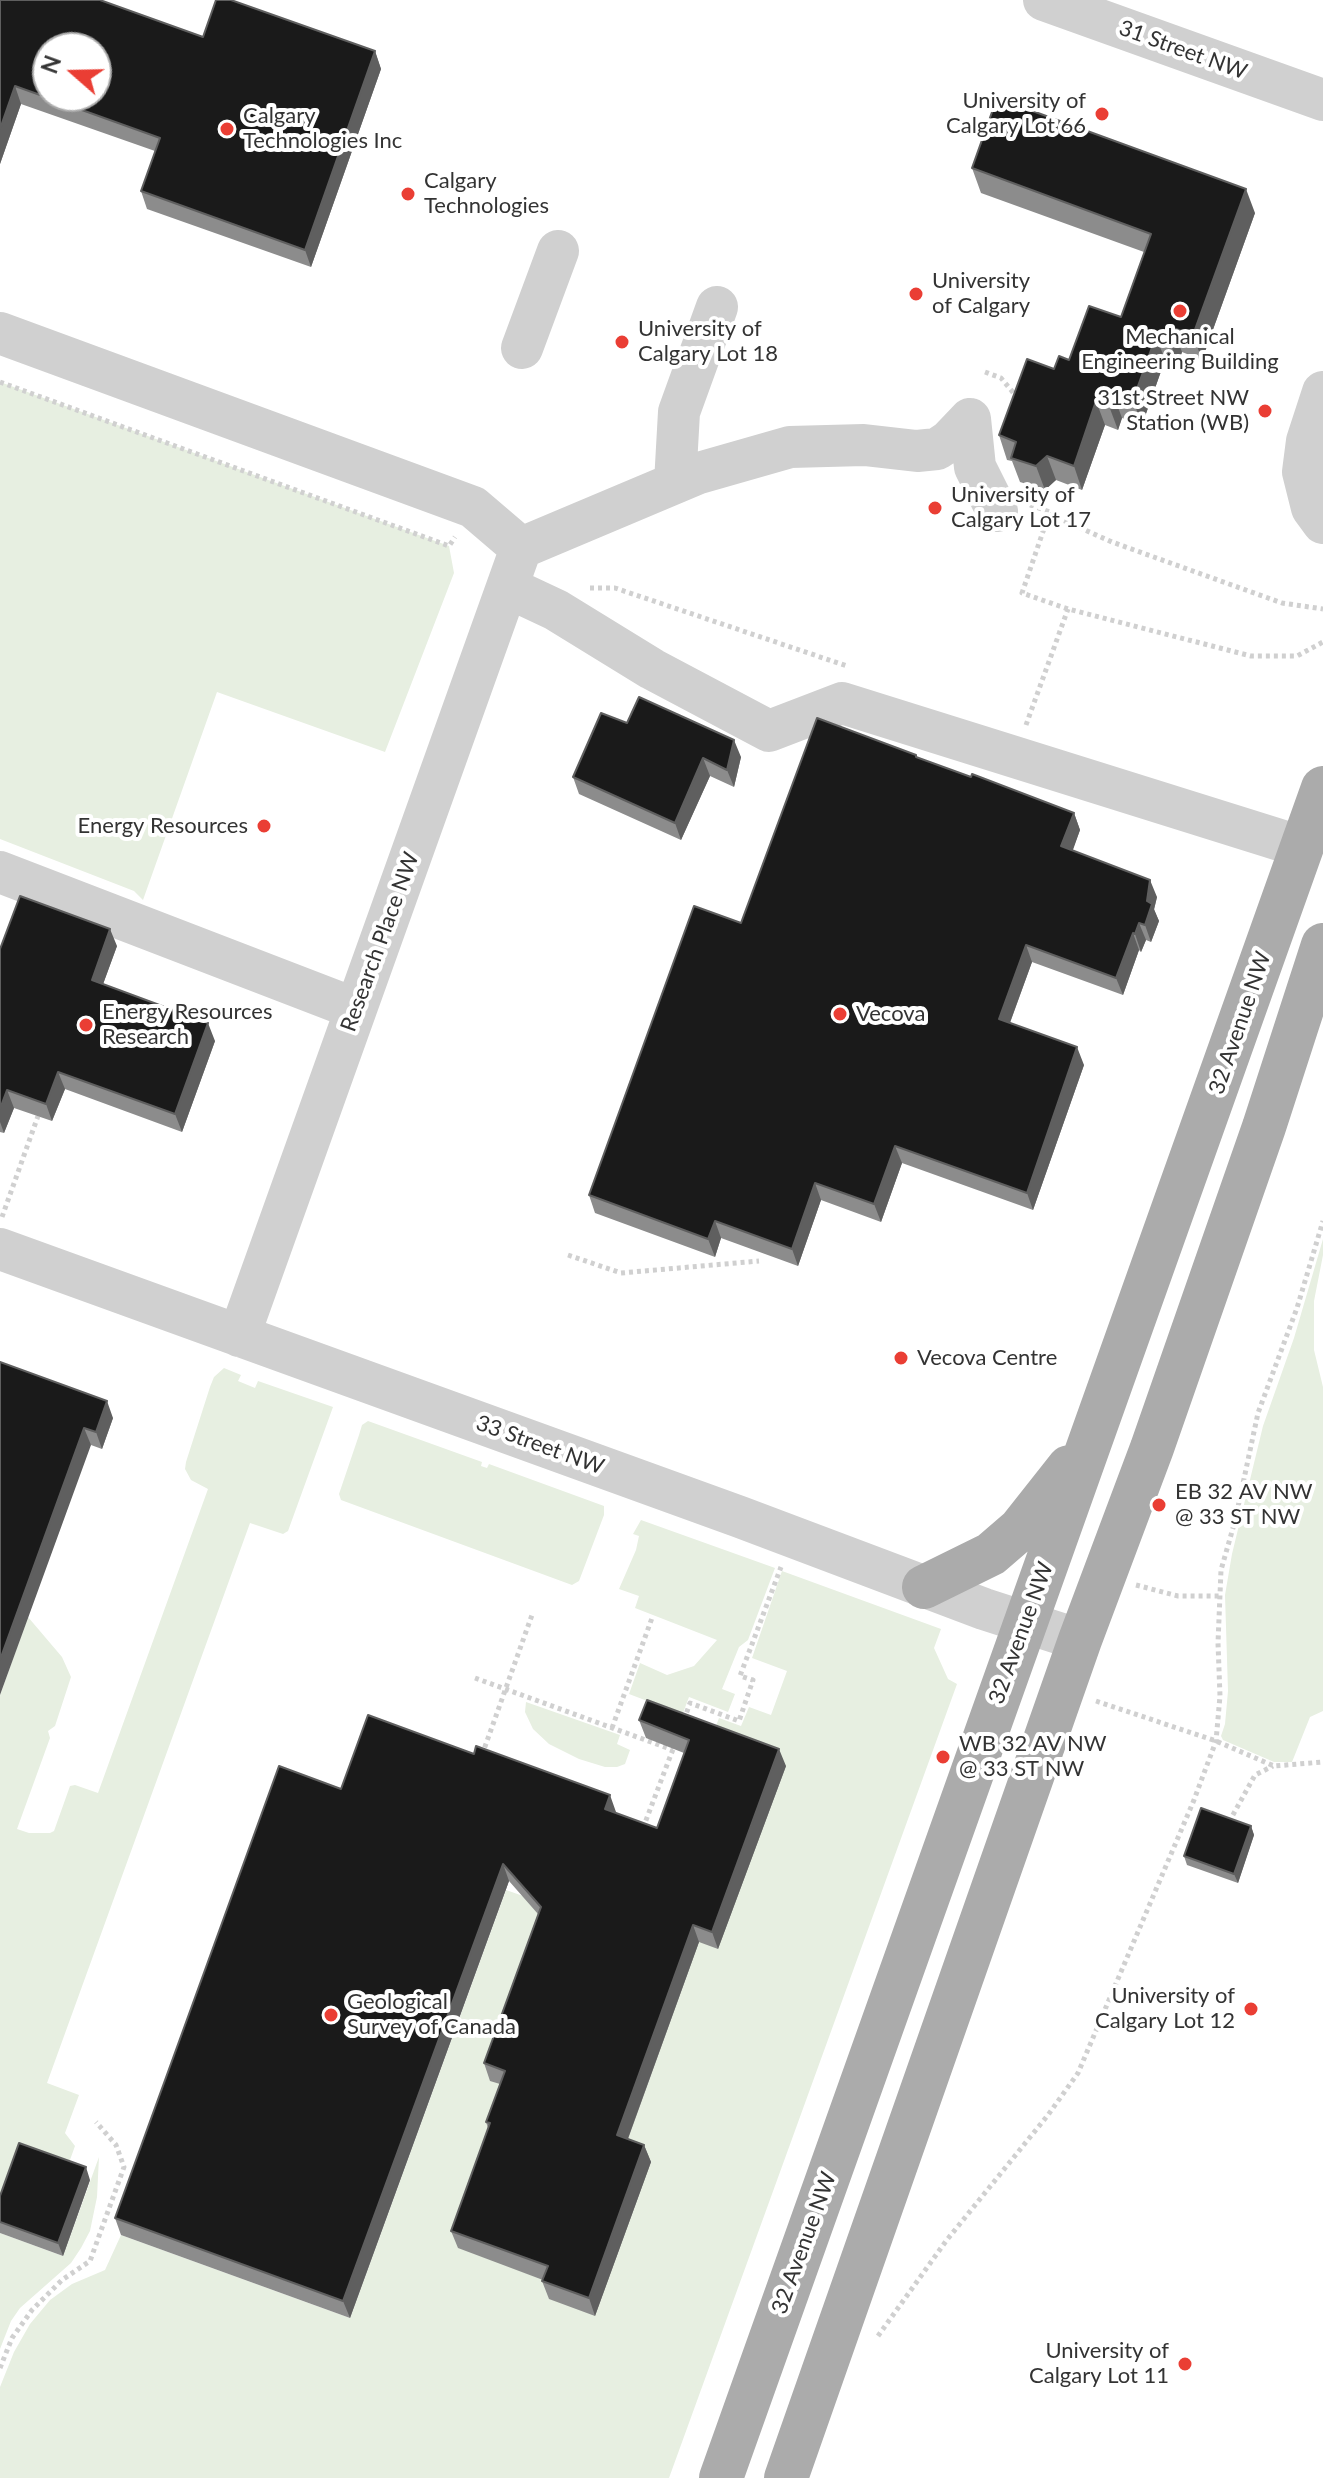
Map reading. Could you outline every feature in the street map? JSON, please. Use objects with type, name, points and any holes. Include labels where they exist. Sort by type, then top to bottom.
[{"type":"main road","name":"32 Avenue NW","points":[[721,2478],[1323,788]]},
{"type":"main road","points":[[789,2474],[1080,1640],[1163,1419],[1323,945]]},
{"type":"main road","points":[[924,1587],[991,1554],[1020,1529],[1093,1437]]},
{"type":"street","name":"31 Street NW","points":[[1044,0],[1323,100]]},
{"type":"street","points":[[522,348],[558,251]]},
{"type":"street","points":[[675,483],[679,412],[717,307]]},
{"type":"street","points":[[0,333],[473,507],[521,548],[699,473],[790,447],[864,445],[917,451],[937,449],[970,419],[975,467],[1011,507]]},
{"type":"street","points":[[1323,392],[1307,441],[1303,472],[1312,508],[1323,523]]},
{"type":"street","name":"Research Place NW","points":[[239,1336],[521,548]]},
{"type":"street","points":[[507,587],[556,610],[652,669],[769,731],[842,703],[1302,847]]},
{"type":"street","points":[[0,872],[356,1009]]},
{"type":"street","name":"33 Street NW","points":[[0,1249],[740,1517],[924,1587],[1080,1640]]},
{"type":"path","points":[[985,372],[1009,385],[1020,403]]},
{"type":"path","points":[[0,382],[449,546],[462,526]]},
{"type":"path","points":[[1011,507],[1050,512],[1112,542],[1282,603],[1323,609]]},
{"type":"path","points":[[1049,514],[1022,593],[1068,609],[1251,656],[1297,656],[1323,642]]},
{"type":"path","points":[[1025,727],[1068,609]]},
{"type":"path","points":[[0,1222],[38,1116]]},
{"type":"path","points":[[880,2332],[946,2241],[1078,2073],[1216,1741],[1220,1696],[1221,1570],[1258,1413],[1297,1308],[1323,1221]]},
{"type":"path","points":[[568,1255],[621,1273],[759,1261]]},
{"type":"path","points":[[681,1727],[690,1703],[739,1721],[753,1680],[740,1676],[781,1566]]},
{"type":"path","points":[[1134,1584],[1178,1596],[1219,1596]]},
{"type":"path","points":[[478,1765],[532,1615]]},
{"type":"path","points":[[612,1728],[652,1618]]},
{"type":"path","points":[[475,1678],[673,1750]]},
{"type":"path","points":[[1082,1696],[1216,1741],[1274,1766]]},
{"type":"path","points":[[640,1837],[677,1739]]},
{"type":"path","points":[[1228,1825],[1255,1775],[1274,1766],[1323,1762]]},
{"type":"path","points":[[0,2368],[12,2338],[32,2310],[62,2280],[90,2261],[124,2167],[116,2145],[96,2122]]},
{"type":"shaded area","points":[[0,382],[449,546],[454,573],[385,752],[217,692],[143,900],[134,891],[0,839]]},
{"type":"shaded area","points":[[1323,1239],[1314,1301],[1314,1350],[1323,1387],[1323,1711],[1310,1717],[1292,1762],[1274,1762],[1223,1740],[1221,1736],[1228,1691],[1225,1595],[1263,1426],[1294,1338]]},
{"type":"shaded area","points":[[224,1368],[241,1375],[238,1381],[255,1388],[258,1381],[333,1407],[288,1531],[283,1534],[250,1523],[47,2083],[79,2095],[65,2133],[75,2146],[66,2171],[0,2223],[0,1695],[28,1617],[62,1657],[71,1677],[55,1726],[48,1731],[50,1738],[17,1829],[29,1833],[50,1833],[54,1831],[70,1786],[98,1793],[208,1489],[191,1480],[185,1469],[210,1387],[214,1377]]},
{"type":"shaded area","points":[[368,1421],[482,1462],[481,1466],[487,1468],[489,1464],[604,1506],[604,1515],[579,1581],[572,1585],[341,1500],[339,1494],[362,1425]]},
{"type":"shaded area","points":[[641,1520],[775,1568],[748,1640],[739,1647],[722,1689],[735,1694],[728,1712],[689,1697],[671,1745],[650,1702],[629,1694],[640,1663],[667,1675],[694,1666],[717,1640],[635,1608],[639,1596],[619,1589],[636,1550],[639,1536],[633,1534]]},
{"type":"shaded area","points":[[782,1571],[941,1629],[934,1648],[948,1679],[957,1684],[669,2478],[0,2478],[0,2387],[14,2352],[30,2324],[50,2300],[72,2284],[105,2270],[121,2235],[350,2318],[506,1890],[546,1904],[520,2092],[623,2152],[697,1946],[785,1766],[711,1739],[719,1718],[741,1726],[749,1707],[771,1715],[787,1671],[752,1658]]},
{"type":"shaded area","points":[[526,1702],[620,1735],[617,1744],[630,1750],[625,1764],[605,1767],[579,1759],[549,1744],[533,1729],[525,1712]]},
{"type":"shaded area","points":[[99,2157],[97,2197],[90,2231],[71,2263],[20,2308],[0,2349],[0,2233],[63,2256]]},
{"type":"building","name":"Calgary Technologies Inc","points":[[0,0],[100,0],[203,37],[216,0],[231,0],[375,51],[305,250],[141,191],[160,138],[88,112],[112,112],[112,32],[32,32],[32,92],[15,86],[0,129]]},
{"type":"building","name":"Mechanical Engineering Building","points":[[997,98],[1246,189],[1193,335],[1173,328],[1169,340],[1156,336],[1133,400],[1113,394],[1109,406],[1096,401],[1074,466],[1047,456],[1036,466],[1011,458],[1016,442],[999,435],[1027,359],[1054,369],[1059,356],[1069,360],[1089,306],[1121,317],[1151,234],[972,168]]},
{"type":"building","points":[[639,697],[734,740],[727,770],[703,758],[675,823],[573,777],[601,713],[627,723]]},
{"type":"building","name":"Vecova","points":[[817,718],[1074,813],[1061,846],[1150,880],[1147,901],[1152,904],[1145,925],[1139,923],[1133,933],[1116,978],[1026,945],[999,1019],[1077,1047],[1027,1193],[895,1146],[874,1204],[815,1183],[792,1249],[715,1221],[708,1239],[589,1195],[694,906],[741,923]]},
{"type":"building","name":"Energy Resources Research","points":[[20,896],[110,929],[92,980],[208,1023],[175,1114],[58,1072],[46,1104],[7,1090],[0,1109],[0,949]]},
{"type":"building","points":[[0,1362],[107,1401],[96,1432],[84,1428],[0,1660]]},
{"type":"building","name":"Geological Survey of Canada","points":[[647,1700],[779,1749],[712,1932],[693,1925],[617,2135],[644,2145],[589,2298],[542,2281],[548,2266],[451,2231],[490,2123],[486,2122],[505,2071],[484,2063],[541,1907],[503,1864],[343,2301],[115,2218],[279,1766],[341,1789],[368,1715],[474,1754],[476,1746],[610,1795],[605,1809],[657,1828],[689,1740],[639,1720]]},
{"type":"building","points":[[1201,1808],[1251,1826],[1234,1874],[1184,1856]]},
{"type":"building","points":[[19,2143],[86,2167],[58,2243],[0,2222],[0,2196]]},
{"type":"place","name":"University of Calgary Lot 66","points":[[1102,114]]},
{"type":"place","name":"Calgary Technologies Inc","points":[[227,129]]},
{"type":"place","name":"Calgary Technologies","points":[[408,194]]},
{"type":"place","name":"University of Calgary","points":[[916,294]]},
{"type":"place","name":"Mechanical Engineering Building","points":[[1180,311]]},
{"type":"place","name":"University of Calgary Lot 18","points":[[622,342]]},
{"type":"place","name":"31st Street NW Station (WB)","points":[[1265,411]]},
{"type":"place","name":"University of Calgary Lot 17","points":[[935,508]]},
{"type":"place","name":"Energy Resources","points":[[264,826]]},
{"type":"place","name":"Vecova","points":[[840,1014]]},
{"type":"place","name":"Energy Resources Research","points":[[86,1025]]},
{"type":"place","name":"Vecova Centre","points":[[901,1358]]},
{"type":"place","name":"EB 32 AV NW @ 33 ST NW","points":[[1159,1505]]},
{"type":"place","name":"WB 32 AV NW @ 33 ST NW","points":[[943,1757]]},
{"type":"place","name":"University of Calgary Lot 12","points":[[1251,2009]]},
{"type":"place","name":"Geological Survey of Canada","points":[[331,2015]]},
{"type":"place","name":"University of Calgary Lot 11","points":[[1185,2364]]}]
